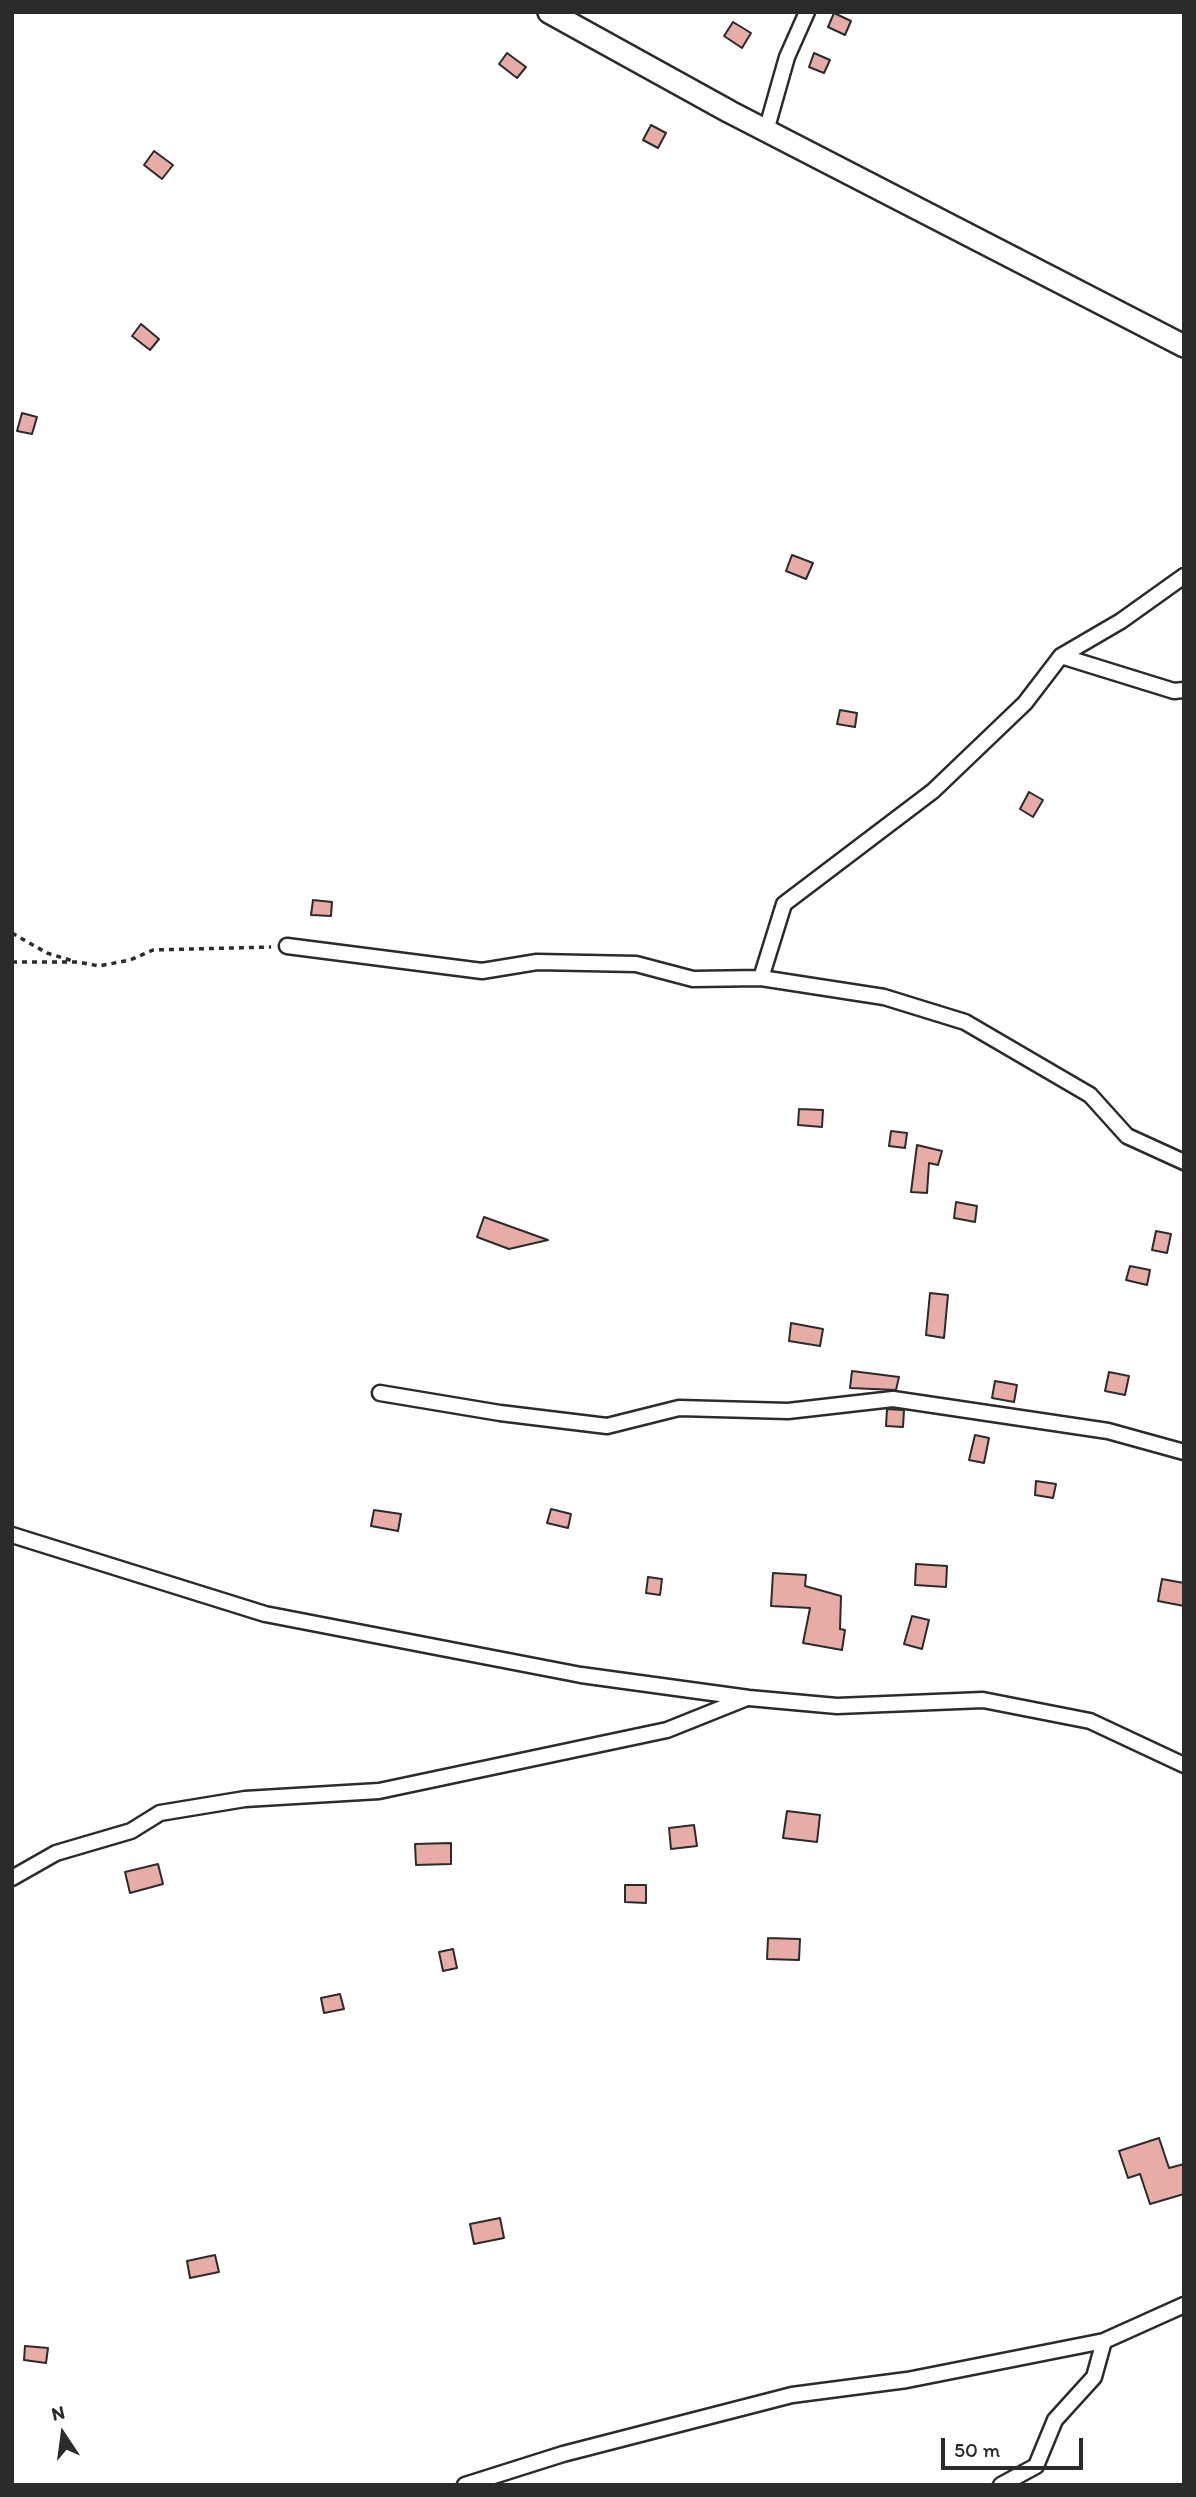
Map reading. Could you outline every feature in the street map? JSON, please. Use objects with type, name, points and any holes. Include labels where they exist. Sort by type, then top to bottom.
[{"type":"main road","points":[[550,12],[766,131],[1184,346]]},
{"type":"street","points":[[766,131],[787,57],[807,12]]},
{"type":"street","points":[[761,978],[784,904],[933,791],[1025,703],[1061,656],[1121,621],[1184,576]]},
{"type":"street","points":[[1061,656],[1174,691],[1184,690]]},
{"type":"street","points":[[287,946],[482,971],[537,962],[636,964],[693,979],[761,978],[884,998],[965,1022],[1090,1096],[1127,1136],[1184,1163]]},
{"type":"street","points":[[380,1393],[500,1413],[607,1426],[679,1408],[788,1411],[894,1399],[1108,1431],[1184,1452]]},
{"type":"street","points":[[12,1535],[265,1614],[581,1675],[749,1698],[837,1706],[983,1700],[1090,1721],[1184,1765]]},
{"type":"street","points":[[12,1878],[57,1853],[131,1831],[160,1813],[245,1800],[379,1791],[667,1730],[749,1698]]},
{"type":"street","points":[[466,2485],[563,2454],[792,2395],[907,2380],[1104,2341],[1184,2305]]},
{"type":"street","points":[[1001,2485],[1036,2466],[1055,2420],[1094,2377],[1104,2341]]},
{"type":"path","points":[[12,933],[47,953],[99,966],[130,960],[153,950],[287,946]]},
{"type":"path","points":[[12,962],[78,962]]},
{"type":"building","points":[[834,13],[851,21],[845,35],[828,27]]},
{"type":"building","points":[[733,22],[751,33],[742,48],[724,36]]},
{"type":"building","points":[[507,53],[526,67],[517,78],[499,64]]},
{"type":"building","points":[[814,53],[830,60],[824,73],[809,67]]},
{"type":"building","points":[[651,125],[666,133],[658,148],[643,140]]},
{"type":"building","points":[[154,151],[173,165],[162,179],[144,165]]},
{"type":"building","points":[[141,324],[159,339],[150,350],[132,336]]},
{"type":"building","points":[[22,413],[37,417],[32,434],[17,431]]},
{"type":"building","points":[[792,555],[813,563],[806,579],[786,571]]},
{"type":"building","points":[[840,710],[857,713],[855,727],[837,724]]},
{"type":"building","points":[[1029,792],[1043,800],[1033,817],[1020,809]]},
{"type":"building","points":[[313,900],[332,902],[331,916],[311,915]]},
{"type":"building","points":[[799,1109],[823,1110],[822,1127],[798,1125]]},
{"type":"building","points":[[891,1131],[907,1133],[905,1148],[889,1146]]},
{"type":"building","points":[[917,1145],[942,1151],[938,1165],[929,1163],[927,1193],[911,1192]]},
{"type":"building","points":[[956,1202],[977,1206],[975,1222],[954,1218]]},
{"type":"building","points":[[484,1217],[548,1240],[509,1249],[477,1237]]},
{"type":"building","points":[[1156,1231],[1171,1234],[1167,1253],[1152,1250]]},
{"type":"building","points":[[1130,1266],[1150,1270],[1147,1285],[1126,1280]]},
{"type":"building","points":[[930,1293],[948,1295],[944,1338],[926,1335]]},
{"type":"building","points":[[791,1323],[823,1329],[820,1346],[789,1341]]},
{"type":"building","points":[[852,1371],[899,1377],[896,1390],[850,1388]]},
{"type":"building","points":[[1109,1372],[1129,1376],[1125,1395],[1105,1391]]},
{"type":"building","points":[[995,1381],[1017,1385],[1014,1402],[992,1398]]},
{"type":"building","points":[[887,1409],[904,1410],[903,1427],[886,1426]]},
{"type":"building","points":[[975,1435],[989,1438],[984,1463],[969,1460]]},
{"type":"building","points":[[1036,1481],[1056,1484],[1053,1498],[1035,1495]]},
{"type":"building","points":[[551,1509],[571,1514],[568,1528],[547,1523]]},
{"type":"building","points":[[374,1510],[401,1514],[398,1531],[371,1526]]},
{"type":"building","points":[[916,1564],[947,1566],[946,1587],[915,1585]]},
{"type":"building","points":[[773,1573],[806,1575],[805,1586],[841,1596],[840,1629],[845,1630],[842,1650],[803,1643],[810,1608],[771,1606]]},
{"type":"building","points":[[648,1577],[662,1579],[660,1595],[646,1593]]},
{"type":"building","points":[[1162,1579],[1184,1583],[1184,1606],[1158,1601]]},
{"type":"building","points":[[912,1616],[929,1620],[922,1649],[904,1644]]},
{"type":"building","points":[[787,1811],[820,1815],[817,1842],[783,1838]]},
{"type":"building","points":[[694,1825],[697,1846],[671,1849],[669,1828]]},
{"type":"building","points":[[451,1843],[451,1864],[416,1865],[415,1844]]},
{"type":"building","points":[[158,1864],[163,1884],[130,1893],[125,1872]]},
{"type":"building","points":[[625,1885],[646,1885],[646,1903],[625,1902]]},
{"type":"building","points":[[768,1938],[800,1939],[799,1960],[767,1959]]},
{"type":"building","points":[[453,1949],[457,1968],[443,1971],[439,1952]]},
{"type":"building","points":[[340,1994],[344,2009],[324,2013],[321,1998]]},
{"type":"building","points":[[1159,2138],[1169,2168],[1184,2164],[1184,2194],[1150,2204],[1140,2174],[1128,2178],[1119,2151]]},
{"type":"building","points":[[500,2218],[504,2238],[474,2244],[470,2224]]},
{"type":"building","points":[[215,2255],[219,2272],[190,2278],[187,2261]]},
{"type":"building","points":[[25,2346],[48,2348],[46,2363],[24,2360]]}]
